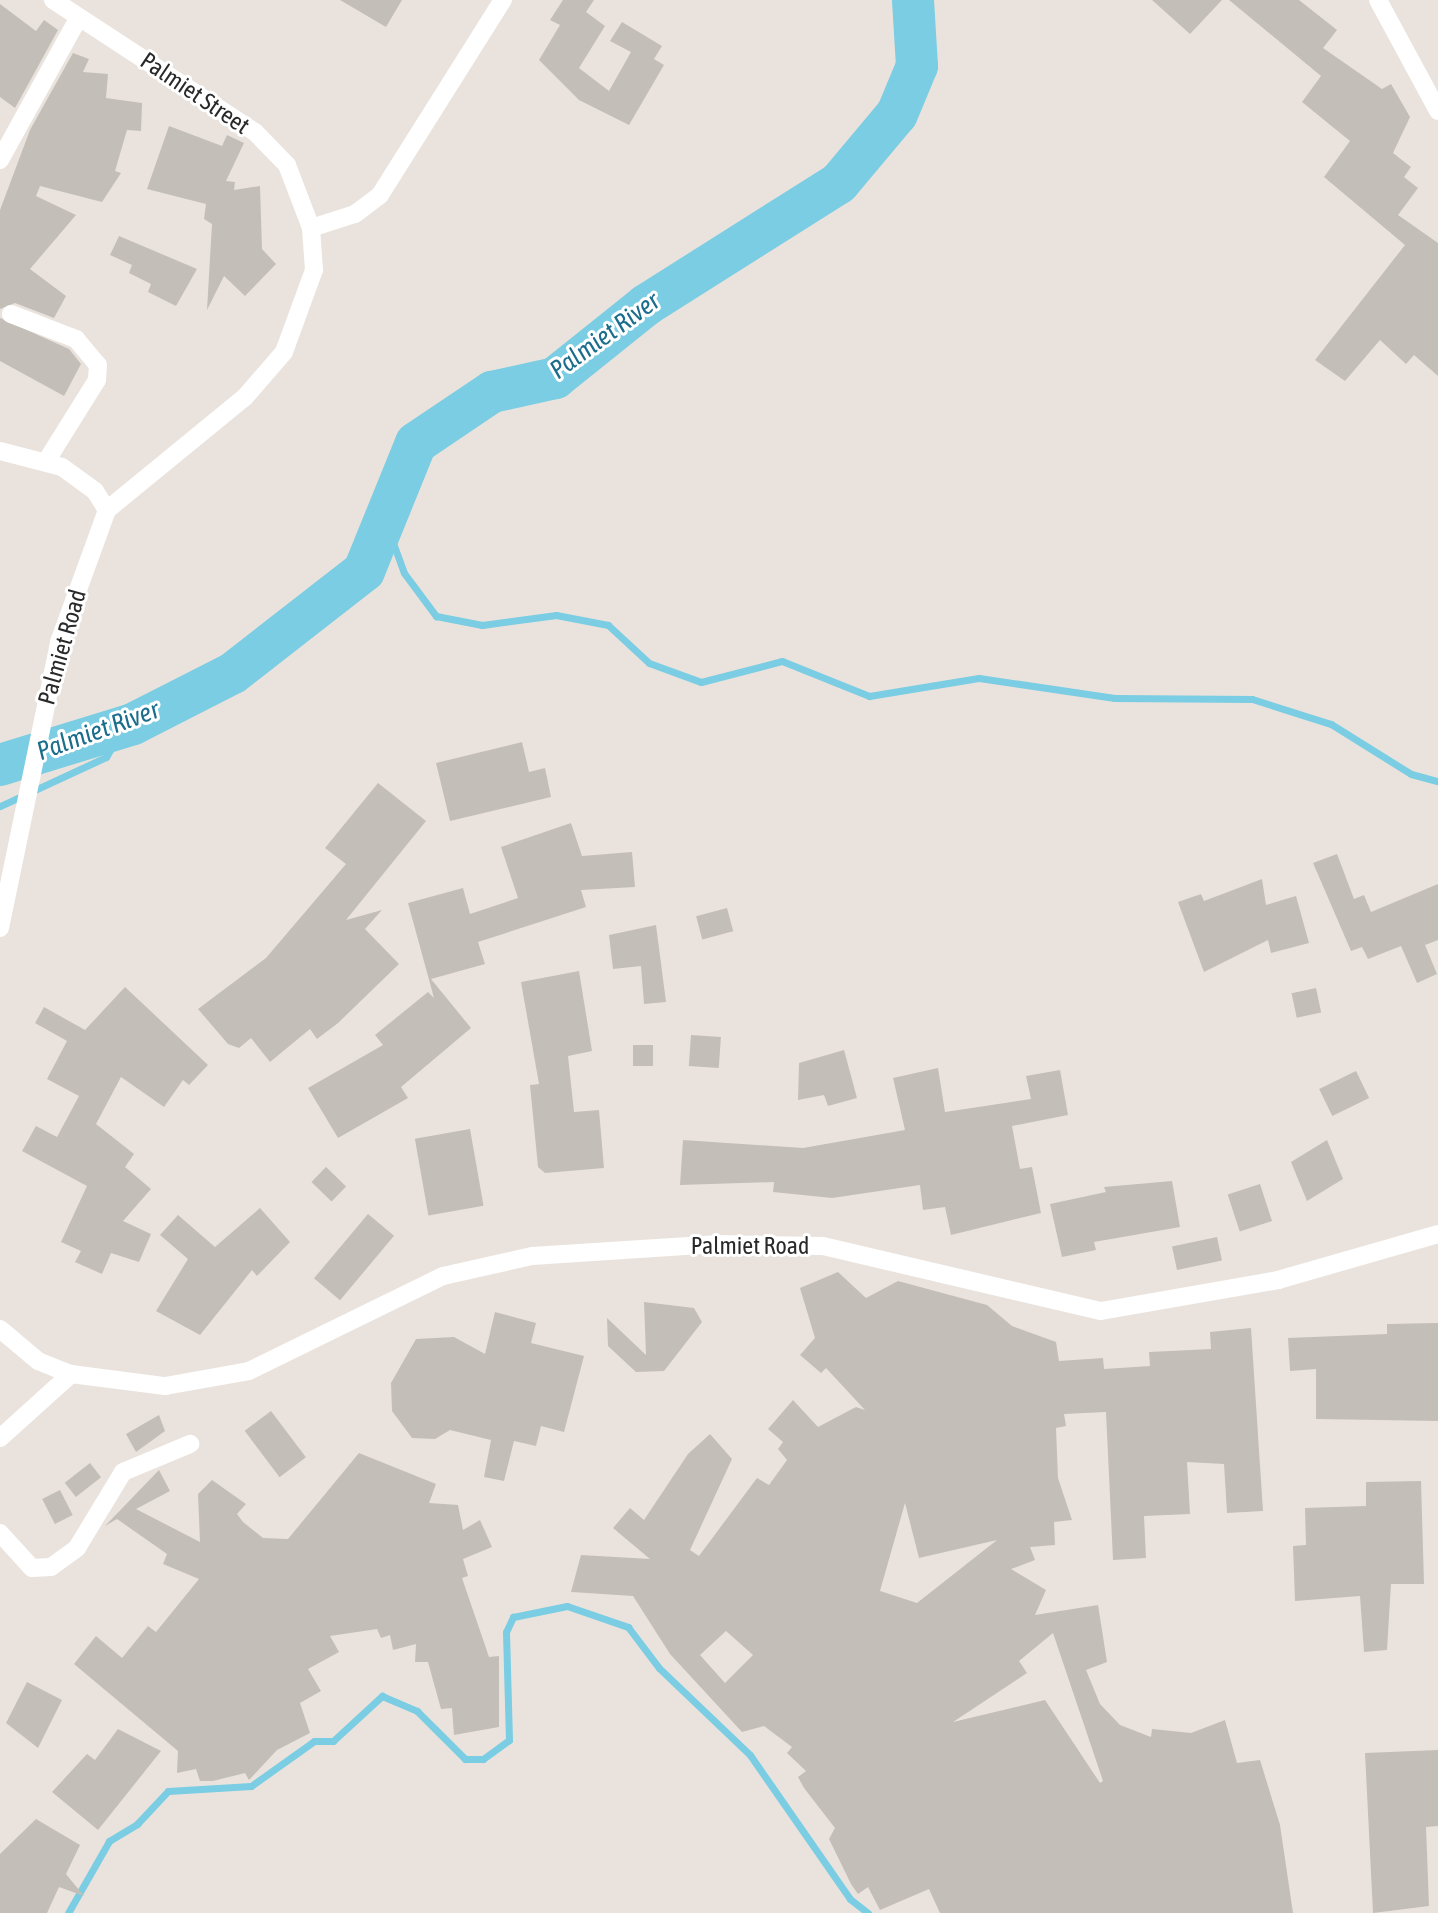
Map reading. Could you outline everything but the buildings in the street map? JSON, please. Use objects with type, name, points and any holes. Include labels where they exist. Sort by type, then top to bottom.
[{"type":"street","name":"Palmiet Street","points":[[53,0],[255,132],[287,165],[311,228],[314,270],[284,352],[245,397],[107,510]]},
{"type":"street","points":[[311,228],[355,214],[380,195],[503,0]]},
{"type":"street","points":[[1378,0],[1438,111]]},
{"type":"street","points":[[0,160],[79,17]]},
{"type":"street","points":[[11,314],[76,339],[98,365],[97,380],[47,460]]},
{"type":"street","points":[[0,451],[47,460],[95,491],[107,510]]},
{"type":"street","name":"Palmiet Road","points":[[0,928],[59,642],[107,510]]},
{"type":"street","name":"Palmiet Road","points":[[0,1329],[38,1361],[71,1374],[120,1385],[221,1379],[282,1359],[443,1276],[532,1256],[716,1244],[823,1246],[1101,1311],[1278,1280],[1438,1234]]},
{"type":"street","points":[[0,1438],[71,1374]]},
{"type":"street","points":[[0,1533],[32,1568],[51,1567],[77,1548],[123,1472],[190,1444]]},
{"type":"waterway","name":"Palmiet River","points":[[0,765],[133,724],[233,673],[364,571],[416,443],[492,392],[555,378],[646,305],[839,183],[897,114],[917,66],[913,0]]},
{"type":"waterway","points":[[385,521],[404,573],[436,616],[482,625],[556,615],[608,625],[649,663],[701,682],[782,661],[869,696],[979,678],[1115,698],[1252,699],[1331,724],[1411,774],[1438,781]]},
{"type":"waterway","points":[[0,806],[106,757],[124,727]]},
{"type":"waterway","points":[[68,1913],[109,1841],[137,1824],[168,1791],[251,1786],[314,1741],[333,1741],[382,1696],[417,1711],[465,1759],[483,1759],[509,1740],[506,1632],[513,1617],[567,1606],[628,1627],[659,1668],[750,1755],[850,1899],[868,1913]]}]
